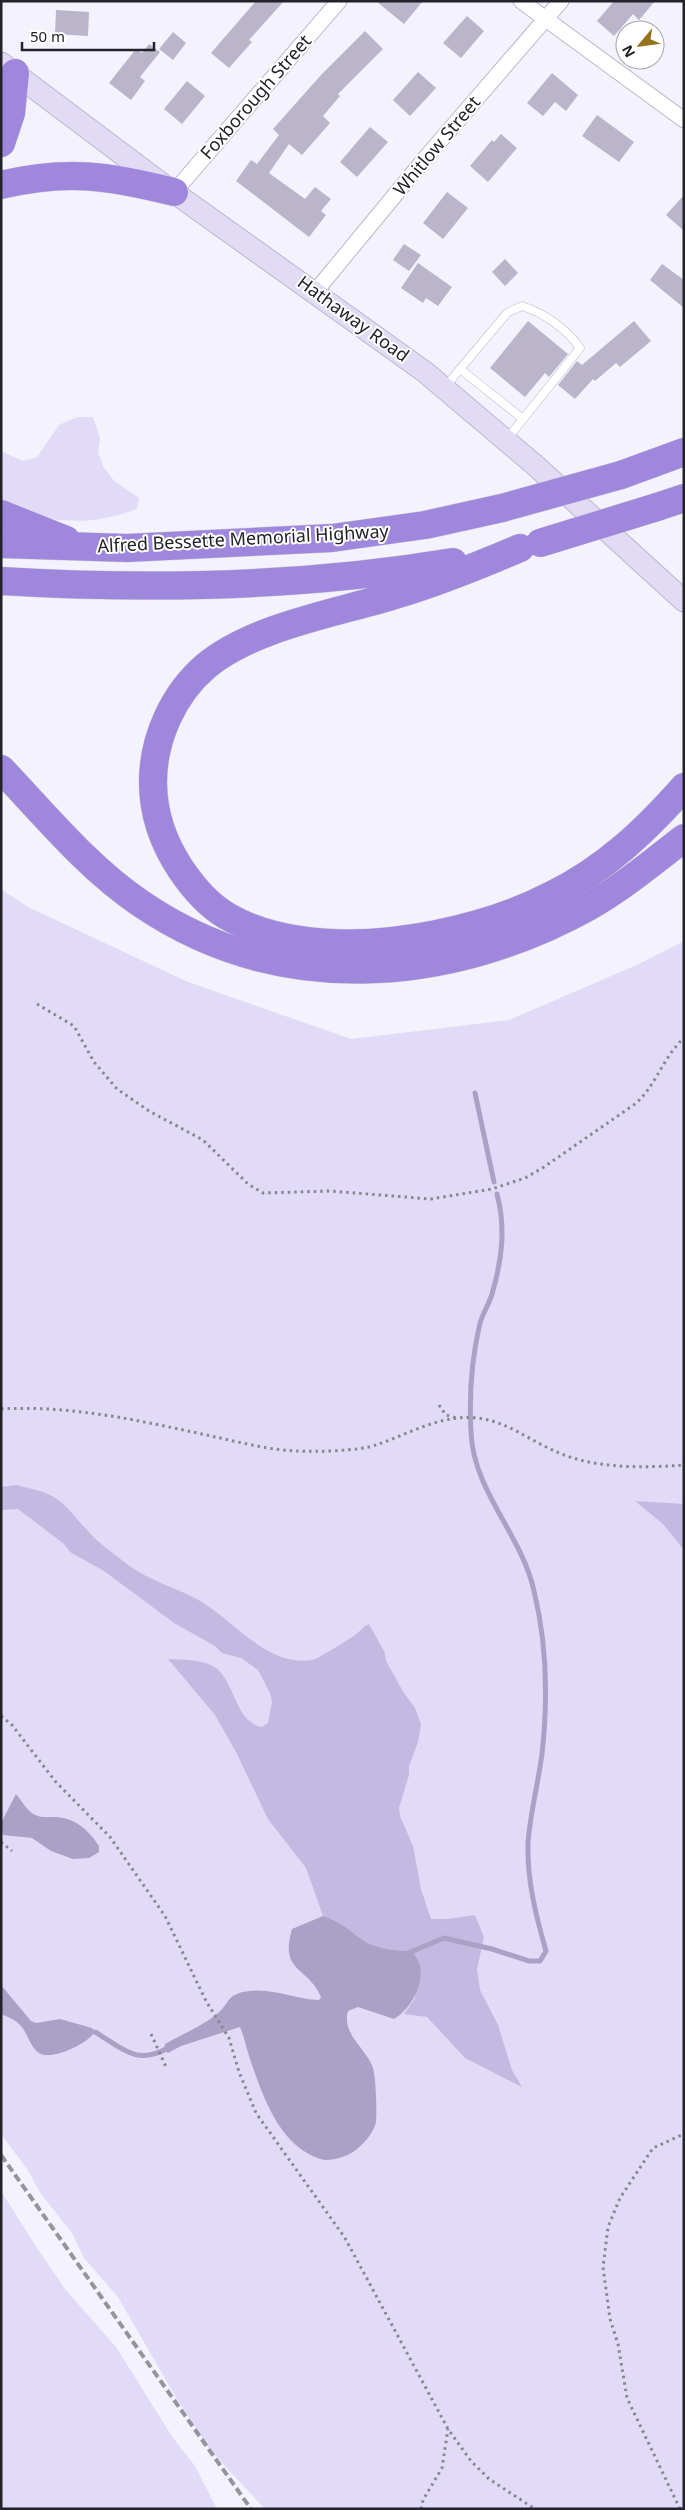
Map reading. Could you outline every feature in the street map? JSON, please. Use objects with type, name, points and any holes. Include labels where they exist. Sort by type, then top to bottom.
[{"type":"highway","points":[[1,143],[11,113],[6,73]]},
{"type":"highway","points":[[1,185],[46,176],[83,175],[126,180],[174,192]]},
{"type":"highway","name":"Alfred Bessette Memorial Highway","points":[[1,544],[86,548],[151,548],[332,538],[425,525],[502,508],[621,475],[684,452]]},
{"type":"highway","points":[[684,498],[657,508],[530,545],[402,593],[274,630],[227,652],[206,666],[172,708],[162,732],[153,772],[156,815],[173,857],[187,879],[205,899],[218,910],[247,926],[272,934],[313,940],[394,942],[494,919],[551,896],[578,882],[620,852],[657,817],[684,787]]},
{"type":"highway","points":[[1,514],[86,548]]},
{"type":"highway","points":[[1,581],[153,586],[312,579],[418,568],[530,545]]},
{"type":"highway","points":[[1,770],[99,870],[118,887],[161,917],[212,942],[242,952],[271,961],[323,969],[377,970],[434,964],[543,929],[588,906],[633,878],[684,838]]},
{"type":"main road","name":"Hathaway Road","points":[[6,73],[315,292],[444,388],[507,440],[684,601]]},
{"type":"street","name":"Foxborough Street","points":[[174,192],[338,1]]},
{"type":"street","points":[[521,1],[684,120]]},
{"type":"street","name":"Whitlow Street","points":[[315,292],[428,155],[561,1]]},
{"type":"lane","points":[[444,388],[508,313],[522,306],[547,318],[572,336],[580,348],[507,440]]},
{"type":"lane","points":[[460,369],[523,419]]},
{"type":"path","points":[[37,1004],[74,1026],[94,1062],[117,1089],[150,1111],[203,1140],[253,1188],[269,1193],[329,1191],[431,1199],[506,1186],[544,1167],[635,1104],[644,1096],[671,1054],[684,1038]]},
{"type":"path","points":[[439,1405],[446,1415],[458,1418]]},
{"type":"path","points":[[1,1409],[51,1409],[86,1412],[253,1446],[300,1451],[369,1446],[436,1422],[458,1418],[476,1418],[501,1423],[541,1445],[574,1458],[614,1465],[684,1465]]},
{"type":"path","points":[[1,1716],[12,1725],[55,1781],[110,1838],[165,1916],[213,2014],[229,2038],[239,2072],[256,2113],[345,2238],[448,2429],[471,2461],[489,2479],[534,2509]]},
{"type":"path","points":[[1,1842],[12,1852]]},
{"type":"path","points":[[151,2034],[167,2069]]},
{"type":"path","points":[[680,2509],[627,2398],[618,2344],[609,2311],[603,2266],[608,2227],[620,2198],[653,2148],[684,2134]]},
{"type":"path","points":[[421,2509],[423,2500],[442,2468],[448,2429]]},
{"type":"shaded area","points":[[77,417],[93,417],[100,438],[98,452],[103,466],[114,481],[139,498],[137,509],[102,519],[69,521],[36,515],[1,503],[1,451],[23,461],[37,457],[59,425]]},
{"type":"shaded area","points":[[1,889],[28,907],[188,982],[351,1039],[509,1020],[639,964],[684,941],[684,2509],[265,2509],[211,2451],[178,2401],[118,2297],[84,2258],[72,2233],[41,2194],[27,2169],[1,2134]]},
{"type":"shaded area","points":[[16,1485],[43,1492],[57,1499],[67,1507],[96,1539],[127,1564],[145,1575],[202,1602],[253,1642],[281,1657],[313,1660],[357,1634],[369,1624],[385,1653],[386,1661],[415,1708],[421,1724],[418,1742],[409,1766],[409,1775],[399,1808],[400,1816],[413,1846],[421,1889],[431,1919],[448,1919],[475,1915],[484,1937],[477,1969],[480,1990],[498,2025],[512,2070],[522,2087],[465,2058],[427,2017],[404,2014],[415,1998],[412,1951],[389,1949],[371,1944],[341,1924],[323,1916],[306,1868],[268,1819],[236,1752],[215,1715],[168,1659],[190,1660],[211,1665],[225,1679],[245,1717],[262,1727],[268,1723],[272,1702],[270,1693],[258,1670],[241,1658],[222,1653],[215,1646],[174,1623],[104,1571],[70,1552],[64,1544],[18,1509],[1,1510],[1,1487]]},
{"type":"shaded area","points":[[635,1501],[684,1504],[684,1550],[663,1524]]},
{"type":"shaded area","points":[[16,1794],[35,1815],[62,1818],[75,1822],[95,1840],[99,1846],[99,1852],[89,1858],[73,1859],[51,1851],[32,1838],[3,1835],[1,1823]]},
{"type":"shaded area","points":[[323,1916],[341,1924],[371,1944],[389,1949],[412,1951],[419,1963],[421,1973],[418,1988],[411,2003],[394,2019],[358,2007],[348,2011],[348,2027],[351,2034],[373,2068],[376,2122],[364,2143],[350,2154],[328,2160],[320,2159],[305,2152],[283,2130],[266,2102],[240,2027],[181,2046],[168,2053],[164,2050],[165,2044],[212,2018],[222,2010],[233,1996],[243,1992],[272,1992],[319,2000],[321,1997],[315,1987],[292,1962],[289,1954],[289,1943],[292,1929]]},
{"type":"shaded area","points":[[1,1985],[31,2021],[36,2023],[60,2019],[92,2028],[95,2032],[91,2037],[69,2050],[52,2055],[39,2053],[33,2047],[19,2024],[1,2014]]},
{"type":"shaded area","points":[[1,2191],[65,2289],[116,2347],[173,2438],[195,2466],[217,2509],[1,2509]]},
{"type":"building","points":[[256,1],[284,1],[249,40],[252,42],[229,68],[211,53]]},
{"type":"building","points":[[376,1],[423,1],[404,24]]},
{"type":"building","points":[[614,1],[655,1],[639,20],[633,14],[628,20],[615,20],[614,36],[597,21]]},
{"type":"building","points":[[56,10],[89,12],[88,36],[55,34]]},
{"type":"building","points":[[467,16],[484,31],[461,58],[443,43]]},
{"type":"building","points":[[365,31],[383,49],[338,94],[340,96],[323,116],[330,123],[302,155],[289,144],[269,173],[305,199],[315,187],[331,199],[321,211],[326,215],[309,237],[236,181],[251,160],[257,164],[279,135],[273,129],[321,75]]},
{"type":"building","points":[[173,32],[186,43],[173,60],[159,49]]},
{"type":"building","points":[[149,44],[160,52],[140,77],[145,81],[131,100],[109,83],[136,49],[142,53]]},
{"type":"building","points":[[418,72],[436,88],[410,116],[393,100]]},
{"type":"building","points":[[552,73],[578,95],[566,111],[555,102],[543,116],[527,103]]},
{"type":"building","points":[[187,81],[205,96],[182,124],[164,109]]},
{"type":"building","points":[[597,115],[634,142],[619,162],[582,136]]},
{"type":"building","points":[[370,127],[388,142],[357,177],[340,162]]},
{"type":"building","points":[[501,134],[517,148],[488,182],[470,166],[492,140],[494,142]]},
{"type":"building","points":[[447,192],[468,208],[443,239],[423,223]]},
{"type":"building","points":[[684,195],[684,231],[666,215]]},
{"type":"building","points":[[404,244],[421,255],[409,271],[393,260]]},
{"type":"building","points":[[505,259],[518,273],[505,286],[492,272]]},
{"type":"building","points":[[418,263],[452,287],[438,306],[426,298],[423,303],[401,288]]},
{"type":"building","points":[[662,264],[684,280],[684,308],[650,280]]},
{"type":"building","points":[[528,321],[568,354],[549,377],[545,373],[525,397],[490,368]]},
{"type":"building","points":[[634,321],[651,341],[620,367],[616,363],[595,381],[593,379],[575,399],[558,385],[577,361],[582,365]]},
{"type":"waterway","points":[[475,1093],[494,1182]]},
{"type":"waterway","points":[[406,1954],[444,1938],[492,1949],[529,1961],[540,1961],[546,1951],[533,1898],[528,1857],[529,1832],[544,1734],[546,1693],[542,1631],[528,1571],[480,1474],[474,1453],[470,1419],[475,1349],[480,1323],[492,1294],[502,1244],[500,1207],[497,1194]]},
{"type":"waterway","points":[[95,2032],[122,2049],[138,2055],[157,2053],[168,2048]]},
{"type":"railway","points":[[1,2155],[251,2509]]}]
